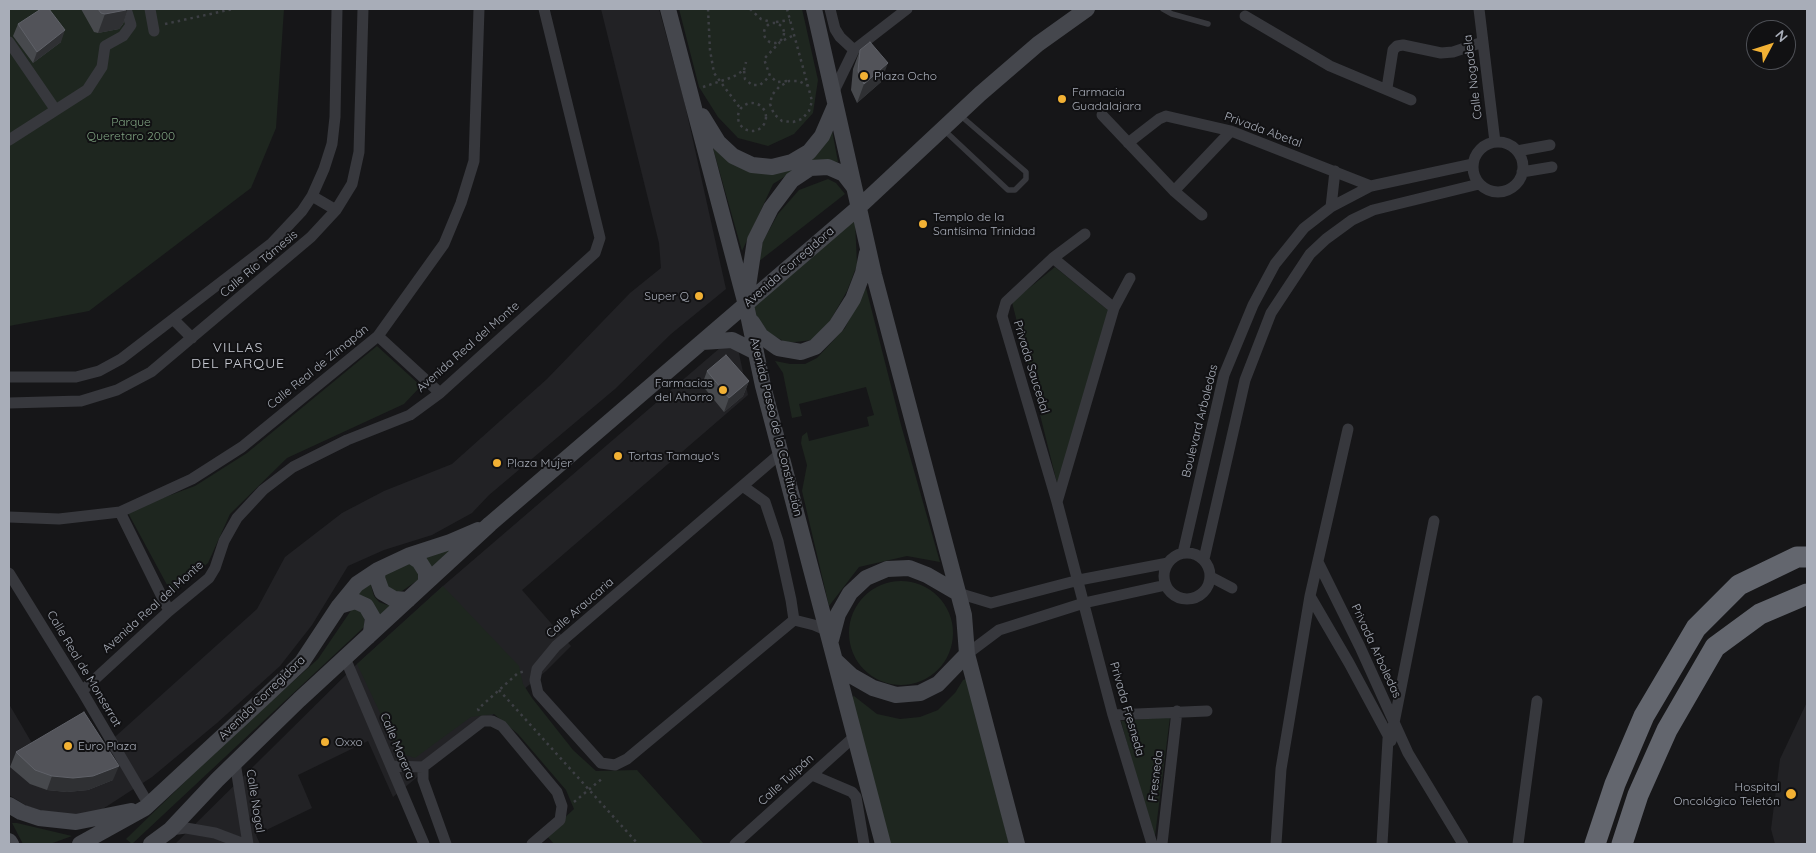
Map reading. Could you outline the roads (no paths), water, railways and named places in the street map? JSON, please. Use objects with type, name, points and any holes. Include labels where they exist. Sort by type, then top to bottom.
[{"type":"highway","points":[[1595,844],[1615,784],[1644,716],[1696,628],[1739,585],[1797,557],[1807,556]]},
{"type":"highway","points":[[1622,844],[1638,795],[1667,730],[1715,647],[1760,614],[1807,594]]},
{"type":"main road","name":"Avenida Paseo de la Constitución","points":[[668,9],[746,305],[756,352],[883,844]]},
{"type":"main road","points":[[814,9],[868,247],[964,615],[967,654],[1017,844]]},
{"type":"main road","name":"Avenida Corregidora","points":[[151,844],[170,830],[235,762],[490,524],[859,207],[958,114],[1038,44],[1087,9]]},
{"type":"main road","points":[[693,101],[725,150],[742,161],[762,166],[782,165],[809,152],[822,136],[834,101]]},
{"type":"main road","points":[[855,189],[844,174],[828,167],[810,168],[792,180],[771,208],[755,240],[746,305],[752,321],[761,336],[772,344],[793,352],[809,350],[827,336],[849,306],[859,285],[868,247]]},
{"type":"main road","points":[[702,342],[732,340],[756,352]]},
{"type":"main road","name":"Avenida Corregidora","points":[[80,844],[147,806],[302,662],[339,606],[358,584],[378,570],[410,555],[450,542],[490,524]]},
{"type":"main road","points":[[410,555],[419,561],[426,572],[426,583]]},
{"type":"main road","points":[[829,637],[838,614],[850,593],[866,578],[887,569],[910,568],[927,574],[958,592]]},
{"type":"main road","points":[[378,570],[377,578],[382,592],[394,599],[408,600]]},
{"type":"main road","points":[[339,606],[355,601],[366,606],[373,618],[372,632],[367,638]]},
{"type":"main road","points":[[835,659],[852,676],[874,688],[896,695],[920,694],[938,684],[967,654]]},
{"type":"main road","points":[[9,805],[39,818],[76,822],[147,806]]},
{"type":"main road","points":[[108,844],[147,806]]},
{"type":"main road","points":[[9,840],[11,844]]},
{"type":"street","points":[[9,140],[87,90],[102,67],[105,46],[123,36],[131,25],[126,9]]},
{"type":"street","points":[[150,9],[154,29]]},
{"type":"street","name":"Calle Río Támesis","points":[[9,378],[76,377],[100,371],[122,360],[272,243],[302,211],[312,196],[332,144],[335,117],[337,9]]},
{"type":"street","name":"Calle Río Támesis","points":[[9,403],[81,401],[117,390],[151,372],[311,237],[336,210],[352,184],[359,152],[363,9]]},
{"type":"street","name":"Calle Real de Zimapán","points":[[9,517],[59,518],[120,512],[192,479],[242,446],[378,336],[444,244],[461,203],[474,161],[479,9]]},
{"type":"street","name":"Avenida Real del Monte","points":[[82,690],[169,611],[209,578],[215,568],[224,541],[237,518],[263,490],[293,467],[347,440],[410,414],[440,393],[595,253],[600,238],[544,9]]},
{"type":"street","points":[[830,9],[835,29],[840,37],[854,50]]},
{"type":"street","points":[[834,101],[854,50],[907,9]]},
{"type":"street","name":"Calle Nogadela","points":[[1479,9],[1495,142]]},
{"type":"street","points":[[1245,16],[1330,66],[1348,75],[1387,88],[1411,100]]},
{"type":"street","points":[[9,42],[55,109]]},
{"type":"street","points":[[1387,88],[1393,50],[1397,46],[1402,45],[1441,53],[1453,52],[1483,42]]},
{"type":"street","points":[[1102,115],[1174,191],[1202,215]]},
{"type":"street","name":"Privada Abetal","points":[[1128,143],[1159,119],[1166,116],[1231,131],[1371,186]]},
{"type":"street","points":[[1174,191],[1231,131]]},
{"type":"street","points":[[1495,142],[1510,146],[1517,151],[1522,165],[1522,172],[1512,187],[1504,191],[1486,189],[1479,184],[1474,175],[1473,164],[1480,149],[1495,142]]},
{"type":"street","points":[[1517,151],[1550,145]]},
{"type":"street","name":"Boulevard Arboledas","points":[[1182,553],[1224,375],[1252,305],[1275,264],[1304,228],[1331,207],[1371,186],[1473,164]]},
{"type":"street","points":[[1522,172],[1552,167]]},
{"type":"street","points":[[1331,207],[1335,171]]},
{"type":"street","points":[[1204,559],[1245,380],[1271,313],[1310,254],[1326,239],[1352,220],[1392,204],[1479,184]]},
{"type":"street","points":[[312,196],[336,210]]},
{"type":"street","name":"Privada Saucedal","points":[[1079,580],[1058,502],[1002,316],[1006,302],[1053,258],[1085,234]]},
{"type":"street","points":[[1053,258],[1114,308]]},
{"type":"street","points":[[1058,502],[1114,308],[1130,278]]},
{"type":"street","points":[[1252,305],[1271,313]]},
{"type":"street","points":[[174,320],[192,338]]},
{"type":"street","points":[[378,336],[440,393]]},
{"type":"street","points":[[1276,844],[1281,769],[1310,596],[1348,429]]},
{"type":"street","name":"Calle Araucaria","points":[[782,452],[744,487],[556,646],[537,669],[535,680],[538,693],[601,763],[614,765],[627,759],[794,620]]},
{"type":"street","points":[[744,487],[765,502],[778,541],[792,600],[794,620],[814,625],[829,637]]},
{"type":"street","points":[[120,512],[169,611]]},
{"type":"street","points":[[1382,844],[1388,739],[1394,723],[1434,521]]},
{"type":"street","points":[[958,592],[991,603],[1079,580],[1168,563],[1182,553],[1194,554],[1204,559],[1209,568],[1210,577],[1207,589],[1198,597],[1185,599],[1174,595],[1166,585],[1164,574],[1168,563]]},
{"type":"street","name":"Privada Arboledas","points":[[1318,562],[1408,753],[1463,844]]},
{"type":"street","name":"Calle Real de Monserrat","points":[[9,573],[82,690],[147,806]]},
{"type":"street","points":[[1210,577],[1232,588]]},
{"type":"street","name":"Privada Fresneda","points":[[1079,580],[1113,715],[1152,844]]},
{"type":"street","points":[[967,654],[998,630],[1084,603],[1166,585]]},
{"type":"street","points":[[1310,596],[1368,696],[1388,739]]},
{"type":"street","name":"Calle Morera","points":[[345,658],[424,844]]},
{"type":"street","points":[[1518,844],[1537,701]]},
{"type":"street","points":[[1113,715],[1177,711],[1207,712]]},
{"type":"street","name":"Fresneda","points":[[1162,844],[1177,711]]},
{"type":"street","points":[[391,766],[423,767],[483,721],[492,721],[502,726],[557,792],[562,806],[560,820],[532,844]]},
{"type":"street","name":"Calle Tulipán","points":[[735,844],[855,736]]},
{"type":"street","name":"Privada Arboledas","points":[[1388,739],[1408,753]]},
{"type":"street","name":"Calle Nogal","points":[[235,762],[248,844]]},
{"type":"street","name":"Calle Morera","points":[[423,767],[423,780],[446,844]]},
{"type":"street","points":[[812,775],[852,792],[856,797],[864,844]]},
{"type":"street","name":"Calle Nogal","points":[[170,830],[186,828],[216,833],[244,844]]},
{"type":"lane","points":[[1163,9],[1172,14],[1208,24]]},
{"type":"lane","points":[[942,129],[1008,190],[1015,190],[1026,179],[1026,172],[958,114]]},
{"type":"place","name":"Plaza Ocho","points":[[864,76]]},
{"type":"place","name":"Farmacia Guadalajara","points":[[1062,99]]},
{"type":"place","name":"Templo de la Santísima Trinidad","points":[[923,224]]},
{"type":"place","name":"Super Q","points":[[699,296]]},
{"type":"place","name":"Farmacias del Ahorro","points":[[723,390]]},
{"type":"place","name":"Tortas Tamayo's","points":[[618,456]]},
{"type":"place","name":"Plaza Mujer","points":[[497,463]]},
{"type":"place","name":"Oxxo","points":[[325,742]]},
{"type":"place","name":"Euro Plaza","points":[[68,746]]},
{"type":"place","name":"Hospital Oncológico Teletón","points":[[1791,794]]},
{"type":"district","name":"VILLAS DEL PARQUE","points":[[238,356]]},
{"type":"park label","name":"Parque Queretaro 2000","points":[[131,129]]}]
